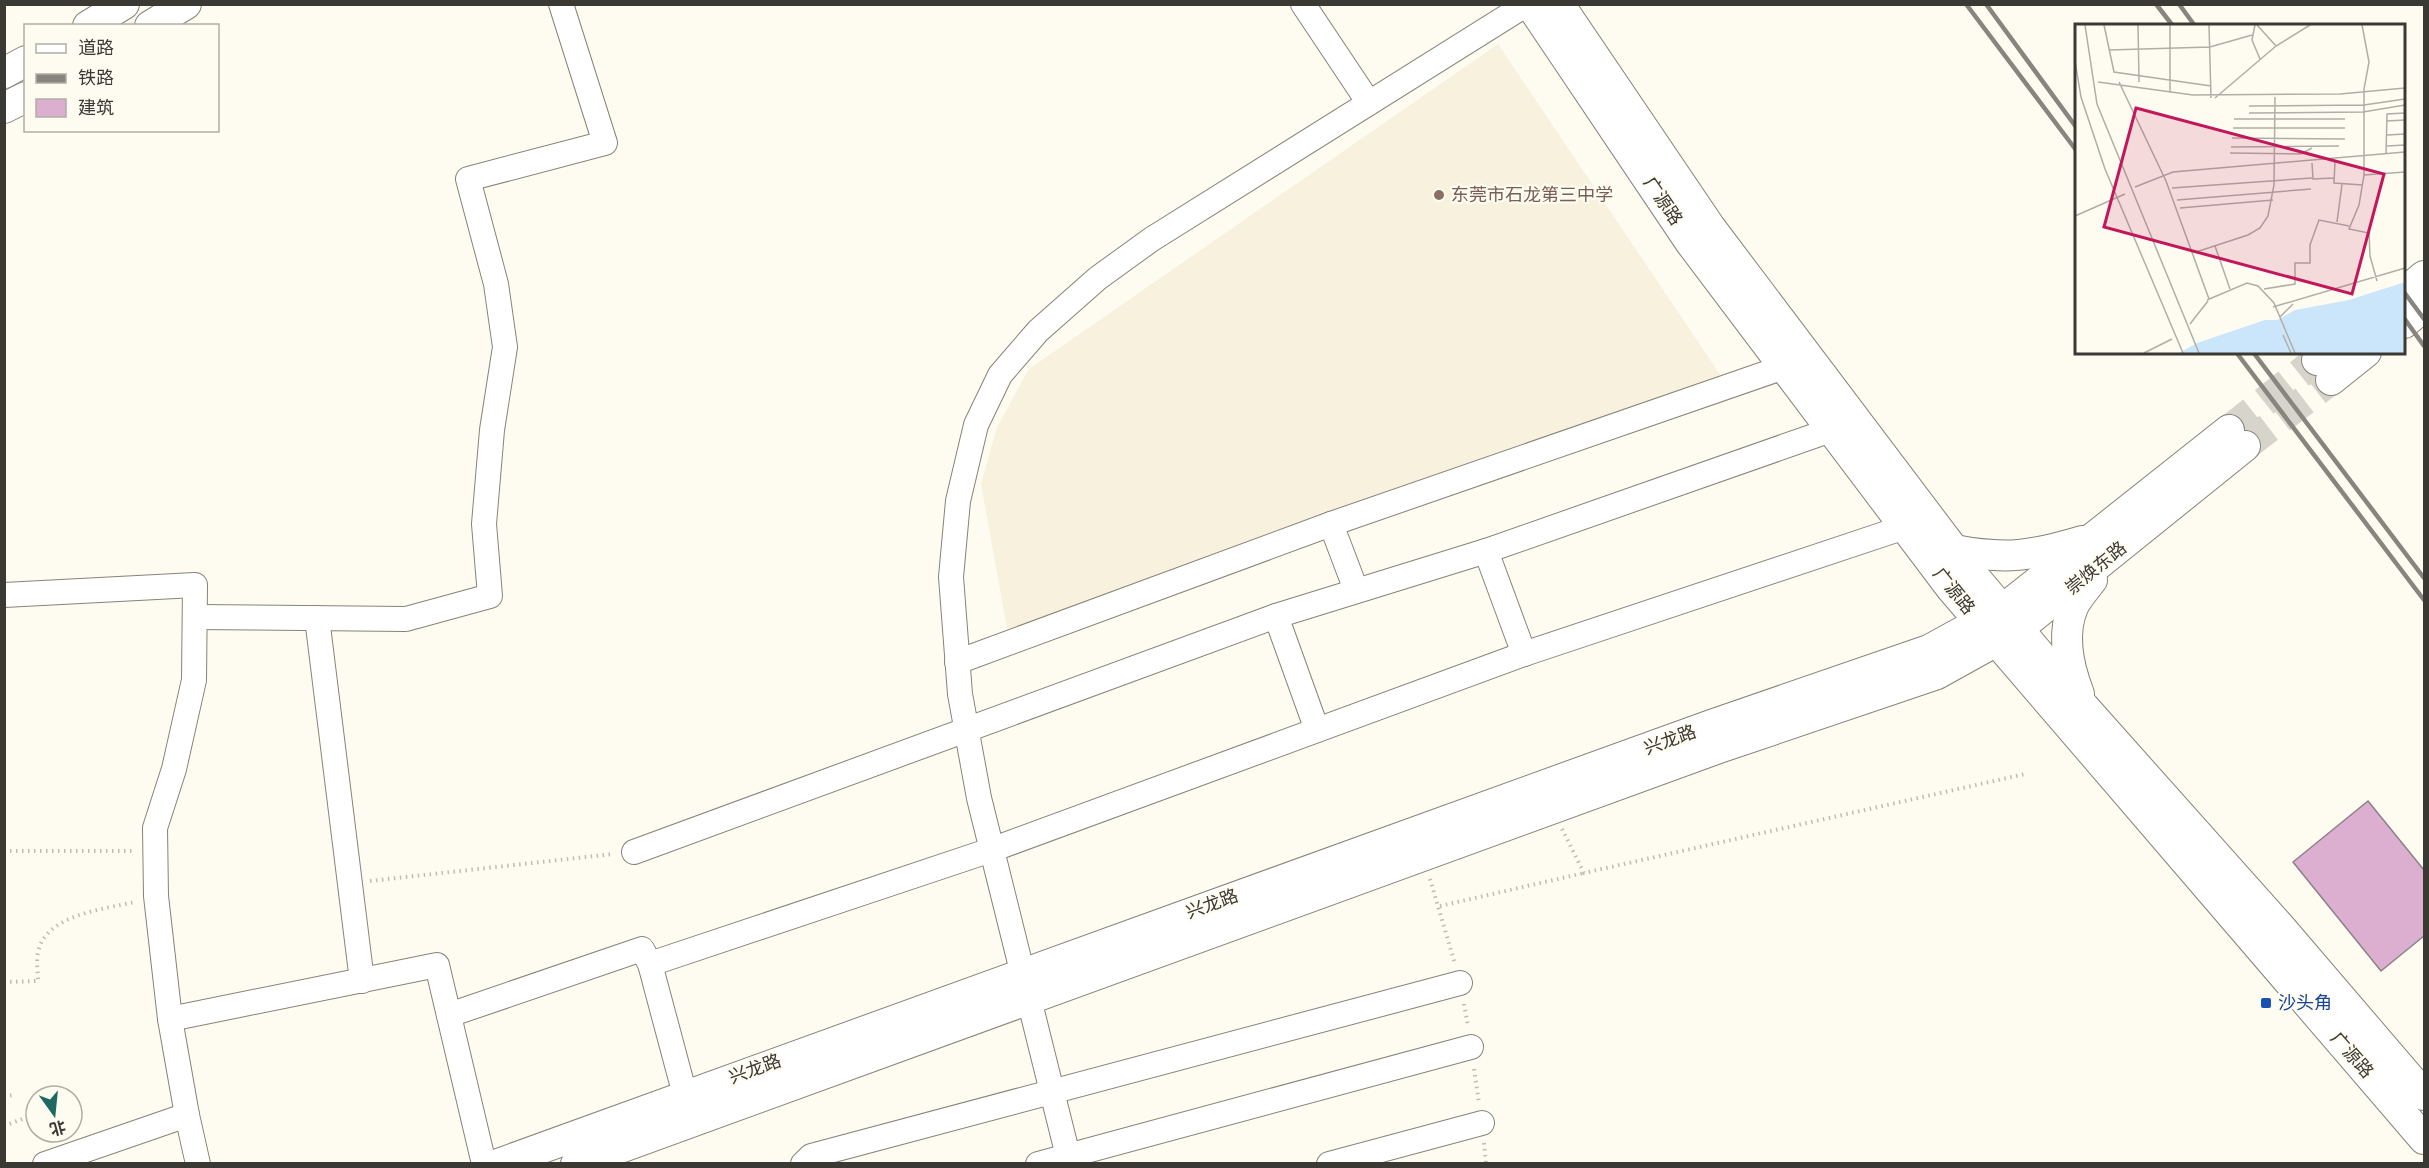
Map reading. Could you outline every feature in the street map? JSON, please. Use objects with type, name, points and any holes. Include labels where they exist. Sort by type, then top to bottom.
[{"type":"main road","points":[[91,24],[124,4]]},
{"type":"main road","points":[[153,24],[186,4]]},
{"type":"main road","name":"广源路","points":[[1528,4],[1690,242],[1905,528],[1999,626],[2084,707],[2281,928],[2424,1095]]},
{"type":"main road","name":"广源路","points":[[1559,4],[1710,227],[1954,550],[1999,626],[2424,1140]]},
{"type":"main road","points":[[4,73],[24,62]]},
{"type":"main road","points":[[4,108],[24,98]]},
{"type":"main road","points":[[2405,290],[2424,276]]},
{"type":"main road","points":[[2405,321],[2424,306]]},
{"type":"main road","points":[[2325,364],[2359,354]]},
{"type":"main road","name":"崇焕东路","points":[[1933,662],[1999,626],[2099,550],[2237,438]]},
{"type":"main road","points":[[1954,550],[1986,556],[2012,557],[2050,550],[2099,550],[2073,608],[2067,638],[2070,669],[2084,707]]},
{"type":"main road","name":"兴龙路","points":[[498,1164],[685,1095],[1026,985],[1552,809],[1719,748],[1933,662]]},
{"type":"main road","name":"兴龙路","points":[[576,1164],[1026,985],[1711,725],[1933,662]]},
{"type":"street","points":[[195,617],[406,619],[490,596],[484,524],[492,430],[505,347],[496,284],[468,179],[605,143],[561,4]]},
{"type":"street","points":[[1303,4],[1369,103]]},
{"type":"street","points":[[1069,1159],[991,850],[966,730],[957,663],[951,577],[958,501],[976,425],[1000,375],[1038,331],[1098,278],[1152,239],[1528,4]]},
{"type":"street","points":[[957,663],[1331,524],[1784,367]]},
{"type":"street","points":[[634,852],[1276,616],[1486,551],[1831,430]]},
{"type":"street","points":[[1331,524],[1356,590]]},
{"type":"street","points":[[650,964],[991,850],[1524,654],[1905,528]]},
{"type":"street","points":[[1486,551],[1524,654]]},
{"type":"street","points":[[4,595],[195,585],[194,680],[174,769],[155,828],[156,896],[170,1019],[198,1164]]},
{"type":"street","points":[[1276,616],[1317,730]]},
{"type":"street","points":[[317,618],[362,981]]},
{"type":"street","points":[[449,1015],[642,949],[650,964],[685,1095]]},
{"type":"street","points":[[170,1019],[437,965],[484,1164]]},
{"type":"street","points":[[803,1164],[811,1156],[1460,983]]},
{"type":"street","points":[[1038,1164],[1069,1159],[1471,1047]]},
{"type":"street","points":[[45,1164],[187,1115]]},
{"type":"street","points":[[1329,1164],[1482,1123]]},
{"type":"path","points":[[1440,906],[2025,774]]},
{"type":"path","points":[[1552,809],[1584,873]]},
{"type":"path","points":[[4,851],[156,851]]},
{"type":"path","points":[[350,884],[634,852]]},
{"type":"path","points":[[4,982],[38,981],[38,952],[45,934],[67,919],[156,896]]},
{"type":"path","points":[[4,1096],[13,1095]]},
{"type":"path","points":[[4,1126],[24,1118]]},
{"type":"shaded area","name":"东莞市石龙第三中学","points":[[1498,44],[1721,376],[1009,639],[981,484],[997,427],[1029,369]]},
{"type":"building","points":[[2368,801],[2424,870],[2424,936],[2381,971],[2293,862]]},
{"type":"tunnel","points":[[2229,430],[2317,360]]},
{"type":"tunnel","points":[[2245,446],[2331,380]]},
{"type":"railway","points":[[1966,4],[2075,149]]},
{"type":"railway","points":[[1986,4],[2075,126]]},
{"type":"railway","points":[[2156,4],[2171,24]]},
{"type":"railway","points":[[2179,4],[2194,24]]},
{"type":"railway","points":[[2405,293],[2424,319]]},
{"type":"railway","points":[[2405,319],[2424,346]]},
{"type":"railway","points":[[2238,354],[2424,600]]},
{"type":"railway","points":[[2255,354],[2424,578]]},
{"type":"place","name":"东莞市石龙第三中学","points":[[1439,195]]},
{"type":"place","name":"沙头角","points":[[2266,1003]]}]
